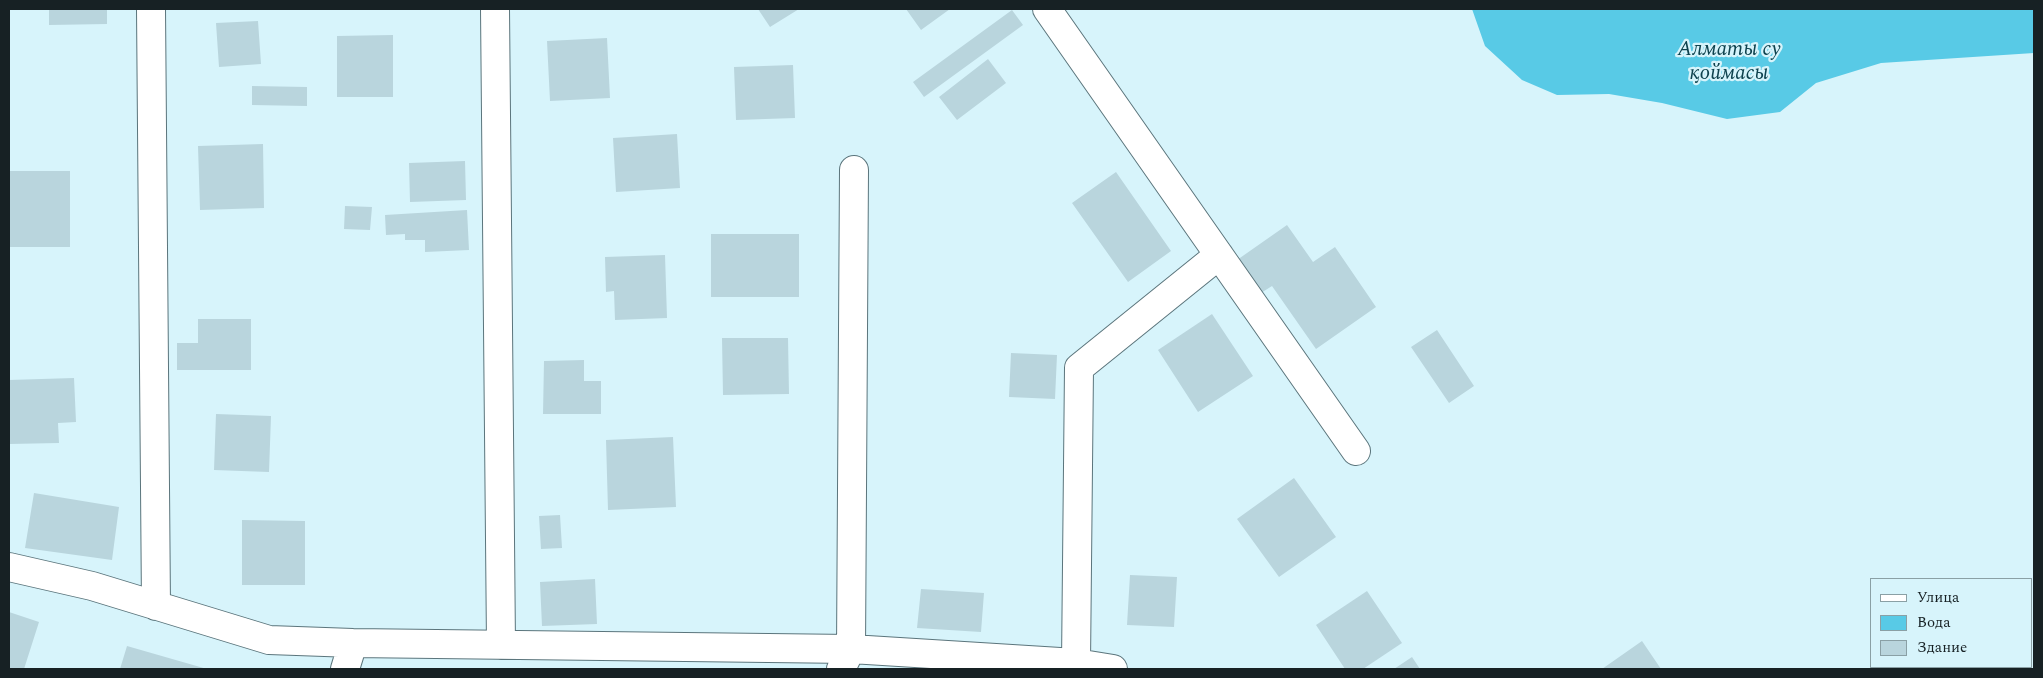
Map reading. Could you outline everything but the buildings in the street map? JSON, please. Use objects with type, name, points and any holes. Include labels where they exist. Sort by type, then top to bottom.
[{"type":"street","points":[[151,9],[156,606]]},
{"type":"street","points":[[495,9],[501,645]]},
{"type":"street","points":[[1047,9],[1356,451]]},
{"type":"street","points":[[846,659],[854,170]]},
{"type":"street","points":[[1076,663],[1079,368],[1219,255]]},
{"type":"street","points":[[9,567],[92,586],[269,640],[501,645],[846,659],[1076,663],[1113,669]]},
{"type":"street","points":[[345,669],[353,643]]},
{"type":"water","name":"Алматы су қоймасы","points":[[1472,9],[2034,9],[2034,53],[1881,63],[1816,83],[1780,112],[1727,119],[1662,103],[1609,94],[1557,95],[1522,80],[1485,46]]}]
